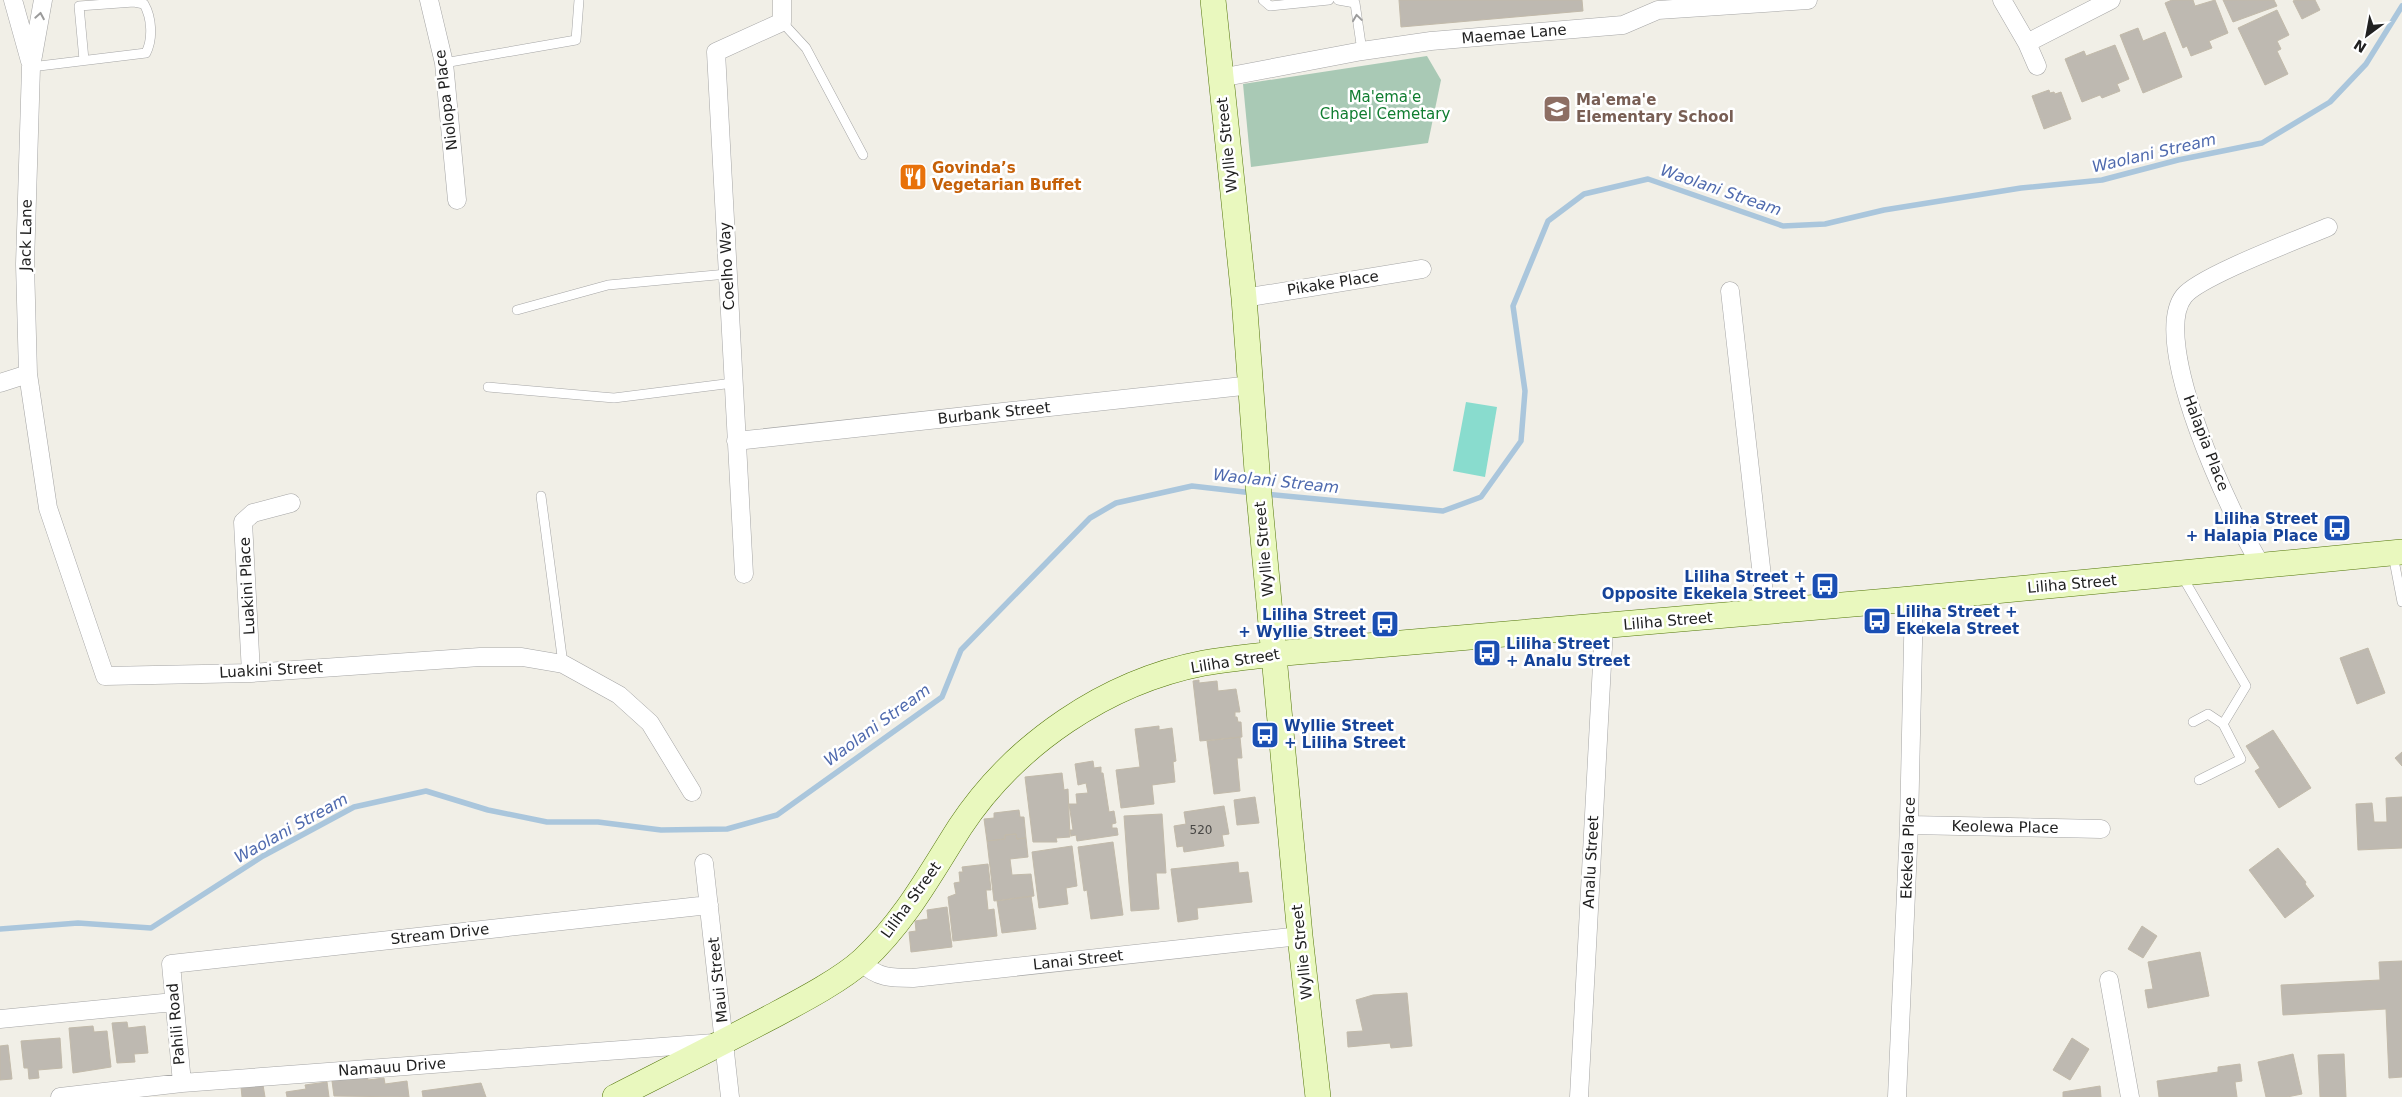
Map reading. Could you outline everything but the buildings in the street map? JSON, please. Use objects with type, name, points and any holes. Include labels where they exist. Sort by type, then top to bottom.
[{"type":"street","name":"Jack Lane","points":[[13,0],[31,67]]},
{"type":"street","name":"Jack Lane","points":[[28,374],[25,264],[31,67],[43,0]]},
{"type":"street","name":"Niolopa Place","points":[[429,0],[444,64],[457,200]]},
{"type":"street","points":[[782,0],[782,22]]},
{"type":"street","name":"Wyllie Street","points":[[1213,0],[1244,298],[1273,654],[1300,936],[1318,1097]]},
{"type":"street","name":"Maemae Lane","points":[[1220,78],[1362,51],[1431,41],[1623,26],[1658,10],[1808,0]]},
{"type":"street","points":[[2002,0],[2027,43],[2037,66]]},
{"type":"street","points":[[2027,43],[2111,0]]},
{"type":"street","name":"Coelho Way","points":[[744,574],[716,52],[782,22]]},
{"type":"street","name":"Halapia Place","points":[[2261,565],[2245,539],[2189,404],[2177,356],[2174,333],[2175,314],[2186,294],[2194,288],[2220,274],[2328,227]]},
{"type":"street","name":"Pikake Place","points":[[1244,298],[1422,269]]},
{"type":"street","points":[[1730,291],[1766,612]]},
{"type":"street","points":[[0,383],[28,374]]},
{"type":"street","name":"Luakini Street","points":[[28,374],[48,508],[105,676],[251,673],[480,657],[522,657],[563,664],[619,695],[650,723],[692,792]]},
{"type":"street","name":"Burbank Street","points":[[736,441],[1252,386]]},
{"type":"street","name":"Luakini Place","points":[[251,673],[243,522],[253,513],[291,503]]},
{"type":"street","name":"Liliha Street","points":[[614,1097],[804,1000],[862,962],[893,929],[915,900],[978,803],[1019,758],[1053,731],[1097,702],[1132,685],[1203,663],[1273,654],[1604,627],[2397,552]]},
{"type":"street","name":"Ekekela Place","points":[[1897,1097],[1909,825],[1914,598]]},
{"type":"street","name":"Analu Street","points":[[1579,1097],[1604,627]]},
{"type":"street","name":"Keolewa Place","points":[[1909,825],[2101,829]]},
{"type":"street","name":"Maui Street","points":[[704,862],[730,1097]]},
{"type":"street","name":"Stream Drive","points":[[170,964],[710,905]]},
{"type":"street","name":"Lanai Street","points":[[862,962],[870,970],[882,977],[913,978],[1300,936]]},
{"type":"street","name":"Pahili Road","points":[[170,964],[182,1083]]},
{"type":"street","points":[[2108,980],[2130,1097]]},
{"type":"street","points":[[0,1019],[174,1002]]},
{"type":"street","name":"Namauu Drive","points":[[60,1097],[182,1083],[724,1042]]},
{"type":"lane","points":[[444,64],[576,40],[579,0]]},
{"type":"lane","points":[[1263,0],[1270,6],[1329,0]]},
{"type":"lane","points":[[1338,0],[1355,3],[1362,51]]},
{"type":"lane","points":[[31,67],[146,53],[151,43],[149,12],[144,4],[134,2],[79,3],[84,60]]},
{"type":"lane","points":[[782,22],[806,48],[863,155]]},
{"type":"lane","points":[[517,310],[608,285],[727,274]]},
{"type":"lane","points":[[488,387],[614,398],[733,383]]},
{"type":"lane","points":[[541,496],[563,664]]},
{"type":"lane","points":[[2397,552],[2402,602]]},
{"type":"lane","points":[[2180,574],[2246,686],[2223,724]]},
{"type":"lane","points":[[2193,722],[2208,714],[2223,724],[2241,760],[2198,780]]},
{"type":"green space","name":"Ma'ema'e Chapel Cemetary","points":[[1427,56],[1441,80],[1428,143],[1251,167],[1243,84]]},
{"type":"shaded area","points":[[1466,402],[1497,407],[1485,477],[1453,471]]},
{"type":"waterway","name":"Waolani Stream","points":[[1264,494],[1443,511],[1481,497],[1521,441],[1525,391],[1513,306],[1548,221],[1584,194],[1648,179],[1783,226],[1825,224],[1884,210],[2021,188],[2102,180],[2178,160],[2262,143],[2330,102],[2366,64],[2402,6]]},
{"type":"waterway","name":"Waolani Stream","points":[[0,929],[78,923],[151,928],[263,856],[354,807],[426,791],[488,810],[547,822],[598,822],[661,830],[727,829],[777,815],[942,697],[961,650],[1090,518],[1116,503],[1192,486],[1253,493]]},
{"type":"place","name":"Ma'ema'e Elementary School","points":[[1557,109]]},
{"type":"place","name":"Govinda’s Vegetarian Buffet","points":[[913,177]]},
{"type":"place","name":"Liliha Street + Halapia Place","points":[[2337,528]]},
{"type":"place","name":"Liliha Street + Opposite Ekekela Street","points":[[1825,586]]},
{"type":"place","name":"Liliha Street + Ekekela Street","points":[[1877,621]]},
{"type":"place","name":"Liliha Street + Wyllie Street","points":[[1385,624]]},
{"type":"place","name":"Liliha Street + Analu Street","points":[[1487,653]]},
{"type":"place","name":"Wyllie Street + Liliha Street","points":[[1265,735]]}]
